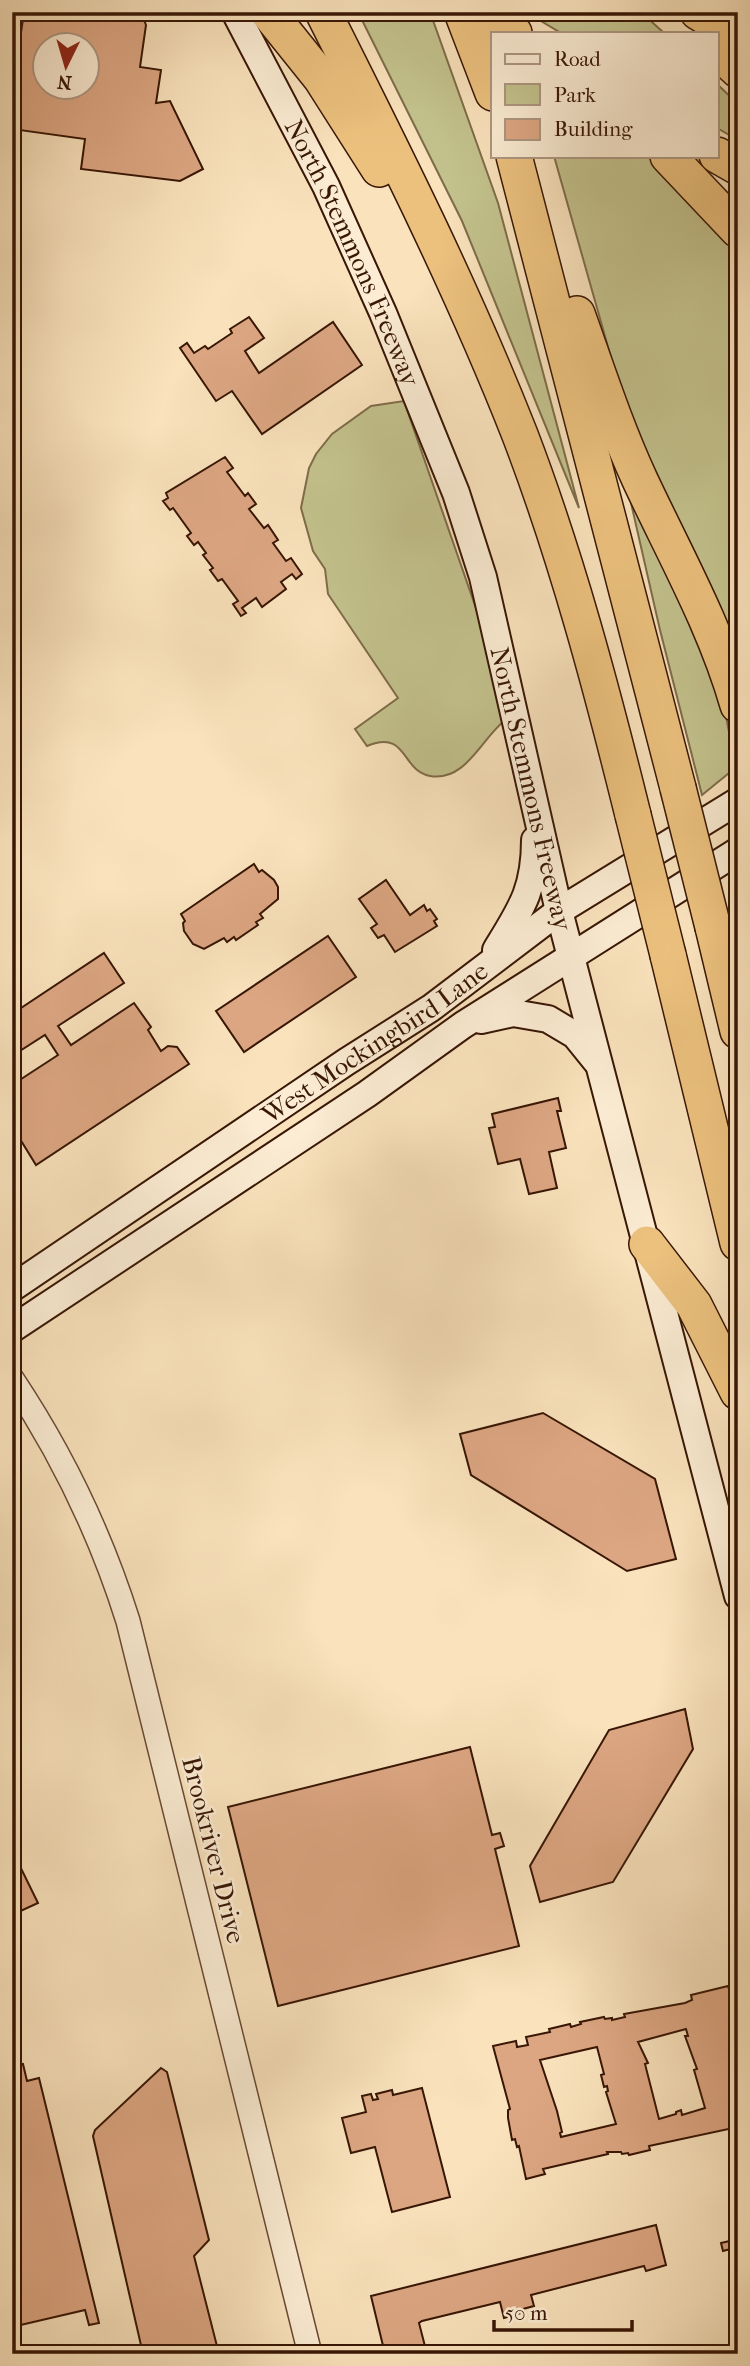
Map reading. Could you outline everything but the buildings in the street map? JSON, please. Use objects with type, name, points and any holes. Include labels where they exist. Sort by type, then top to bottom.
[{"type":"highway","points":[[268,12],[321,78],[465,302]]},
{"type":"highway","points":[[323,12],[465,302],[520,436],[554,530],[583,623],[633,815],[738,1243]]},
{"type":"highway","points":[[462,12],[491,86]]},
{"type":"highway","points":[[484,12],[512,32]]},
{"type":"highway","points":[[677,12],[698,32]]},
{"type":"highway","points":[[698,12],[738,36]]},
{"type":"highway","points":[[718,52],[738,70]]},
{"type":"highway","points":[[718,156],[738,167]]},
{"type":"highway","points":[[670,158],[738,230]]},
{"type":"highway","points":[[515,159],[624,443],[695,590],[737,701]]},
{"type":"highway","points":[[515,159],[738,1031]]},
{"type":"highway","points":[[647,1244],[694,1305],[738,1392]]},
{"type":"main road","name":"North Stemmons Freeway","points":[[235,12],[326,186],[383,313],[456,494],[483,577],[559,911],[738,1596]]},
{"type":"main road","points":[[490,962],[519,914],[533,877],[533,789]]},
{"type":"main road","name":"West Mockingbird Lane","points":[[12,1288],[431,1007],[559,911],[738,801]]},
{"type":"main road","name":"West Mockingbird Lane","points":[[12,1329],[368,1094],[463,1024],[738,851]]},
{"type":"main road","points":[[463,1024],[513,1013],[548,1019],[576,1035],[600,1068]]},
{"type":"main road","points":[[346,1062],[368,1094]]},
{"type":"street","name":"Brookriver Drive","points":[[12,1379],[47,1436],[87,1514],[104,1550],[128,1621],[310,2354]]},
{"type":"green space","points":[[358,12],[430,12],[498,203],[579,508],[462,221]]},
{"type":"green space","points":[[526,12],[641,12],[663,32],[559,32]]},
{"type":"green space","points":[[718,85],[738,104],[738,140],[718,129]]},
{"type":"green space","points":[[555,158],[663,158],[738,205],[738,650],[627,414]]},
{"type":"green space","points":[[404,401],[479,617],[503,722],[463,766],[442,776],[421,773],[390,743],[380,742],[367,746],[355,729],[398,698],[328,594],[325,569],[313,551],[301,508],[309,468],[332,434],[371,406]]},
{"type":"green space","points":[[631,503],[638,506],[671,562],[726,716],[734,769],[702,795],[660,630]]}]
